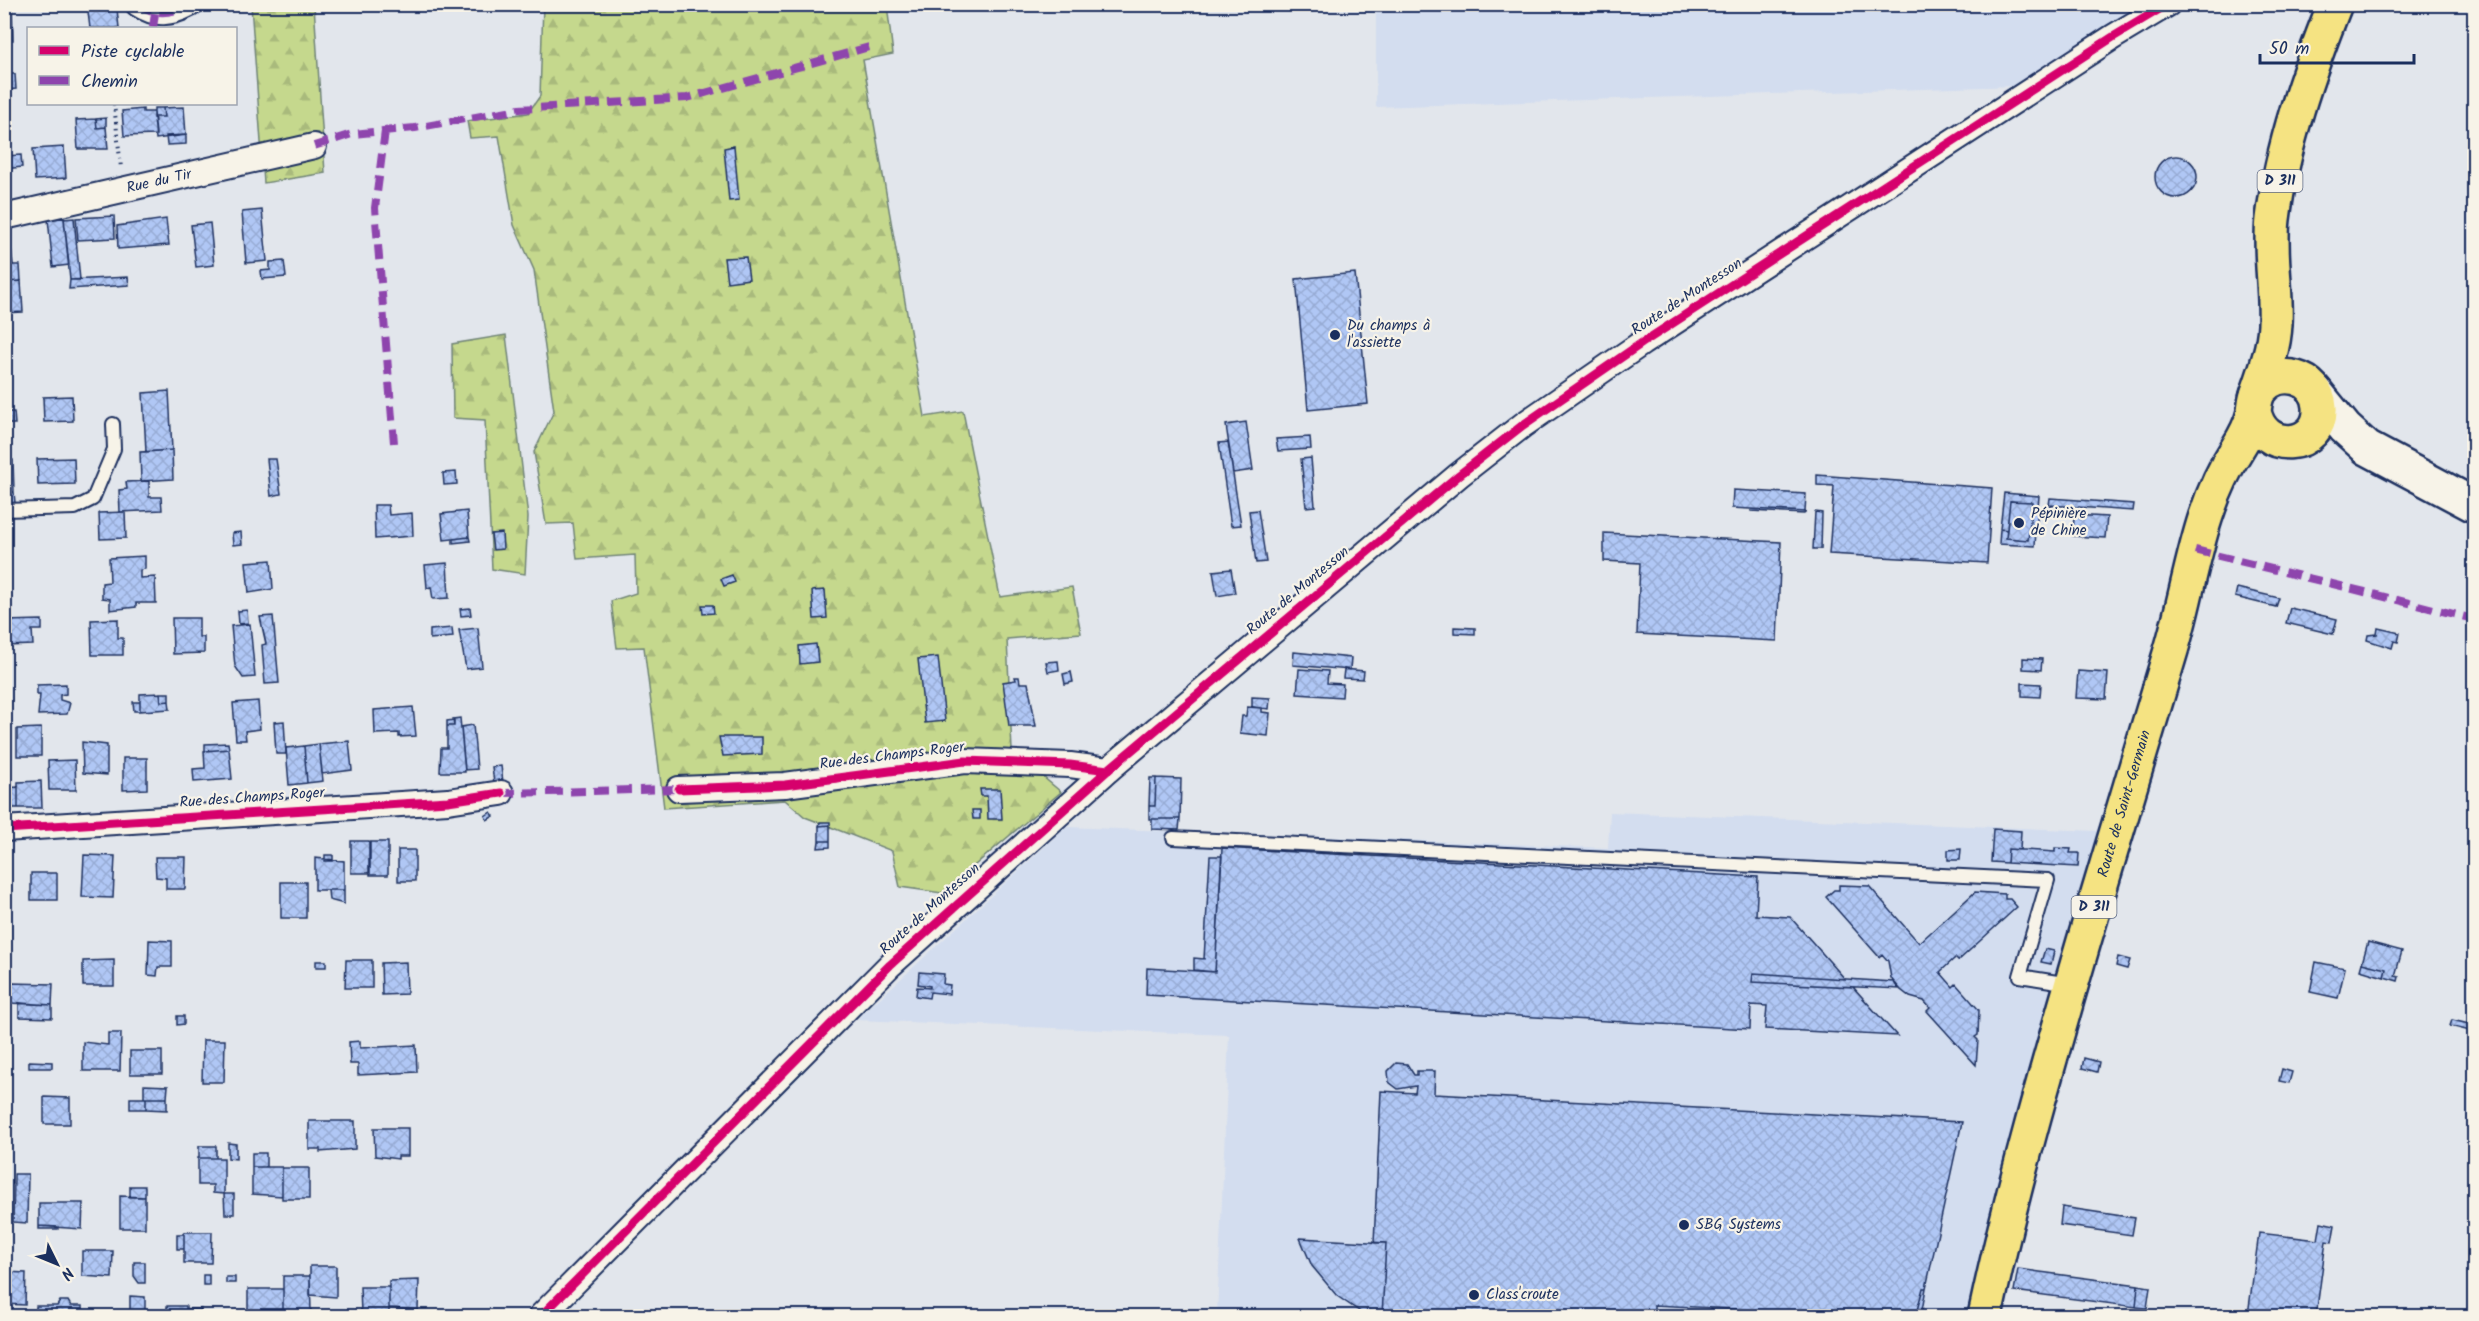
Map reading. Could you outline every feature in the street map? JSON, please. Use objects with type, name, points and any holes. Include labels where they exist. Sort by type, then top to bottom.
[{"type":"main road","name":"Route de Saint-Germain","points":[[1985,1317],[2037,1096],[2172,646],[2195,550],[2220,475],[2244,437],[2273,340],[2275,303],[2271,248],[2273,220],[2287,154],[2312,62],[2321,4]]},
{"type":"main road","name":"Route de Saint-Germain","points":[[2312,62],[2335,4]]},
{"type":"main road","name":"Route de Saint-Germain","points":[[2275,303],[2294,360],[2312,387]]},
{"type":"main road","points":[[2387,461],[2345,428],[2312,387],[2296,377],[2281,377],[2267,383],[2256,403],[2257,424],[2265,434],[2291,441],[2335,445],[2387,461],[2475,505]]},
{"type":"main road","points":[[2291,441],[2310,434],[2318,422],[2320,408],[2312,387]]},
{"type":"main road","name":"Route de Saint-Germain","points":[[2211,499],[2224,480],[2237,469],[2262,452],[2291,441]]},
{"type":"street","points":[[149,15],[164,14],[190,4]]},
{"type":"street","name":"Route de Montesson","points":[[541,1317],[890,965],[1108,770],[1458,475],[1523,425],[1642,343],[2113,37],[2168,4]]},
{"type":"street","name":"Rue du Tir","points":[[4,217],[314,146]]},
{"type":"street","name":"Rue des Champs Roger","points":[[679,789],[785,785],[965,761],[1070,765],[1108,770]]},
{"type":"street","name":"Rue des Champs Roger","points":[[4,829],[448,801],[501,793]]},
{"type":"lane","points":[[4,510],[75,508],[93,499],[114,449],[113,424]]},
{"type":"lane","points":[[1173,838],[2048,880],[2020,976],[2072,984]]},
{"type":"path","points":[[114,105],[124,191]]},
{"type":"shaded area","points":[[1376,5],[2154,5],[2016,86],[1376,107]]},
{"type":"shaded area","points":[[1610,812],[2098,831],[1970,1316],[1217,1316],[1229,1035],[856,1020],[1066,827],[1608,848]]},
{"type":"green space","points":[[251,5],[314,5],[325,173],[264,183]]},
{"type":"green space","points":[[543,5],[887,5],[893,54],[863,60],[925,417],[963,411],[1000,597],[1072,587],[1081,633],[1007,639],[1012,751],[1061,792],[942,893],[900,887],[892,851],[805,817],[785,800],[664,808],[644,647],[617,648],[611,601],[636,593],[635,555],[577,559],[573,523],[546,524],[534,452],[554,411],[534,270],[514,225],[499,136],[470,138],[467,121],[528,113],[540,96]]},
{"type":"green space","points":[[506,335],[528,517],[525,574],[492,569],[485,420],[453,418],[452,344]]},
{"type":"building","points":[[87,4],[108,4],[109,9],[117,9],[119,27],[90,27]]},
{"type":"building","points":[[108,4],[117,4],[117,9],[109,9]]},
{"type":"building","points":[[4,8],[12,8],[13,40],[4,40]]},
{"type":"building","points":[[4,74],[15,74],[16,89],[5,90]]},
{"type":"building","points":[[184,107],[186,135],[156,139],[154,117],[164,117],[163,108]]},
{"type":"building","points":[[154,108],[163,108],[164,117],[154,117]]},
{"type":"building","points":[[143,109],[143,112],[154,112],[156,135],[124,136],[122,111]]},
{"type":"building","points":[[106,118],[106,127],[97,128],[96,119]]},
{"type":"building","points":[[96,119],[97,128],[106,127],[108,149],[78,149],[76,120]]},
{"type":"building","points":[[186,135],[186,144],[167,145],[166,136]]},
{"type":"building","points":[[734,146],[739,200],[729,201],[724,148]]},
{"type":"building","points":[[64,147],[66,178],[35,180],[33,149]]},
{"type":"building","points":[[21,155],[22,167],[4,169],[4,156]]},
{"type":"building","points":[[2176,156],[2184,157],[2191,162],[2196,169],[2196,185],[2191,192],[2184,197],[2176,198],[2168,197],[2161,192],[2156,185],[2155,177],[2156,169],[2161,162],[2168,157]]},
{"type":"building","points":[[262,210],[267,261],[246,263],[242,212]]},
{"type":"building","points":[[114,216],[115,238],[78,240],[76,218]]},
{"type":"building","points":[[64,218],[69,265],[53,267],[48,219]]},
{"type":"building","points":[[74,218],[80,280],[70,280],[64,219]]},
{"type":"building","points":[[166,219],[169,245],[118,249],[117,226]]},
{"type":"building","points":[[210,223],[214,265],[196,267],[191,225]]},
{"type":"building","points":[[11,247],[13,265],[20,265],[21,281],[4,282],[4,248]]},
{"type":"building","points":[[746,257],[749,279],[727,282],[724,258]]},
{"type":"building","points":[[284,261],[286,277],[262,279],[261,271],[270,270],[270,262]]},
{"type":"building","points":[[1355,273],[1368,404],[1308,410],[1296,279]]},
{"type":"building","points":[[128,277],[129,285],[69,289],[70,280]]},
{"type":"building","points":[[21,281],[23,312],[4,313],[4,282]]},
{"type":"building","points":[[169,391],[172,450],[146,452],[143,393]]},
{"type":"building","points":[[72,396],[73,421],[44,422],[43,397]]},
{"type":"building","points":[[4,412],[14,412],[15,424],[4,424]]},
{"type":"building","points":[[1246,422],[1253,470],[1233,473],[1226,425]]},
{"type":"building","points":[[1310,437],[1311,449],[1278,451],[1276,439]]},
{"type":"building","points":[[1228,442],[1241,525],[1231,526],[1219,443]]},
{"type":"building","points":[[172,450],[173,479],[141,481],[140,452]]},
{"type":"building","points":[[74,458],[75,484],[38,485],[37,459]]},
{"type":"building","points":[[1311,458],[1315,506],[1306,507],[1301,459]]},
{"type":"building","points":[[267,459],[276,459],[281,494],[271,496]]},
{"type":"building","points":[[13,460],[14,492],[4,492],[4,461]]},
{"type":"building","points":[[456,472],[457,484],[444,485],[443,473]]},
{"type":"building","points":[[1817,475],[1992,488],[1987,563],[1829,554],[1834,486],[1817,485]]},
{"type":"building","points":[[149,481],[149,497],[161,497],[162,510],[120,512],[119,490],[127,489],[126,482]]},
{"type":"building","points":[[1733,490],[1806,494],[1805,512],[1732,508]]},
{"type":"building","points":[[4,492],[14,492],[15,503],[4,503]]},
{"type":"building","points":[[2004,493],[2039,496],[2036,531],[2029,531],[2032,502],[2010,501],[2007,530],[2000,529]]},
{"type":"building","points":[[2050,498],[2134,504],[2133,511],[2049,505]]},
{"type":"building","points":[[2010,501],[2032,502],[2028,540],[2006,538]]},
{"type":"building","points":[[374,505],[388,505],[389,515],[412,513],[413,536],[375,539]]},
{"type":"building","points":[[1751,509],[1805,512],[1804,514],[1751,511]]},
{"type":"building","points":[[1258,510],[1266,562],[1256,563],[1249,511]]},
{"type":"building","points":[[467,511],[469,537],[444,540],[441,514]]},
{"type":"building","points":[[125,512],[126,538],[100,539],[99,513]]},
{"type":"building","points":[[1815,512],[1822,513],[1821,549],[1813,549]]},
{"type":"building","points":[[2074,515],[2107,517],[2105,538],[2073,536]]},
{"type":"building","points":[[2000,529],[2007,530],[2006,538],[2028,540],[2029,531],[2036,531],[2035,546],[1999,544]]},
{"type":"building","points":[[241,532],[242,544],[233,545],[232,533]]},
{"type":"building","points":[[502,533],[503,549],[493,550],[491,534]]},
{"type":"building","points":[[1604,533],[1781,542],[1777,641],[1637,634],[1640,563],[1604,561]]},
{"type":"building","points":[[469,537],[470,541],[453,543],[453,539]]},
{"type":"building","points":[[145,556],[145,569],[140,570],[140,578],[155,577],[156,603],[136,603],[136,607],[110,610],[110,599],[102,598],[102,583],[110,582],[109,558]]},
{"type":"building","points":[[271,560],[273,589],[249,593],[246,562]]},
{"type":"building","points":[[447,563],[449,598],[433,599],[431,587],[427,588],[425,565]]},
{"type":"building","points":[[1231,569],[1235,593],[1217,596],[1213,571]]},
{"type":"building","points":[[732,575],[735,582],[724,586],[721,579]]},
{"type":"building","points":[[2237,588],[2279,598],[2276,607],[2235,597]]},
{"type":"building","points":[[825,590],[827,618],[814,619],[812,591]]},
{"type":"building","points":[[702,605],[713,605],[714,613],[703,614]]},
{"type":"building","points":[[470,608],[471,615],[461,616],[460,609]]},
{"type":"building","points":[[2290,608],[2337,619],[2333,634],[2286,623]]},
{"type":"building","points":[[247,610],[248,623],[239,624],[238,611]]},
{"type":"building","points":[[273,616],[279,683],[265,684],[262,645],[266,644],[260,617]]},
{"type":"building","points":[[172,618],[199,618],[199,637],[204,637],[204,653],[173,654]]},
{"type":"building","points":[[118,619],[118,638],[123,638],[123,655],[92,655],[91,620]]},
{"type":"building","points":[[42,620],[42,630],[32,630],[33,645],[5,646],[5,621]]},
{"type":"building","points":[[250,624],[255,677],[243,678],[235,666],[231,626]]},
{"type":"building","points":[[1454,627],[1475,628],[1475,634],[1454,633]]},
{"type":"building","points":[[452,628],[453,637],[430,639],[430,630]]},
{"type":"building","points":[[478,628],[482,667],[466,669],[459,630]]},
{"type":"building","points":[[2378,628],[2400,633],[2398,642],[2394,641],[2392,648],[2367,640],[2368,635],[2377,634]]},
{"type":"building","points":[[816,644],[818,662],[800,664],[799,646]]},
{"type":"building","points":[[1294,652],[1351,658],[1350,670],[1293,665]]},
{"type":"building","points":[[938,657],[945,721],[925,723],[918,659]]},
{"type":"building","points":[[2023,658],[2042,659],[2041,670],[2023,669]]},
{"type":"building","points":[[1058,661],[1059,670],[1048,672],[1046,662]]},
{"type":"building","points":[[1299,669],[1328,671],[1327,683],[1343,684],[1342,697],[1297,694]]},
{"type":"building","points":[[1344,669],[1364,671],[1363,679],[1343,678]]},
{"type":"building","points":[[2078,671],[2108,673],[2106,699],[2076,698]]},
{"type":"building","points":[[1071,672],[1073,682],[1065,684],[1063,674]]},
{"type":"building","points":[[1015,677],[1019,677],[1020,683],[1028,683],[1036,726],[1009,726],[1003,682],[1016,680]]},
{"type":"building","points":[[2022,683],[2041,684],[2040,697],[2022,696]]},
{"type":"building","points":[[66,684],[66,694],[60,695],[60,700],[70,703],[67,714],[38,715],[40,695],[37,695],[37,685]]},
{"type":"building","points":[[160,693],[161,702],[169,701],[170,709],[140,711],[140,694]]},
{"type":"building","points":[[160,693],[169,693],[169,701],[161,702]]},
{"type":"building","points":[[1252,697],[1270,698],[1269,709],[1252,707]]},
{"type":"building","points":[[258,701],[260,729],[245,731],[246,740],[236,740],[233,703]]},
{"type":"building","points":[[133,702],[140,702],[140,711],[134,711]]},
{"type":"building","points":[[413,707],[416,736],[399,737],[399,733],[375,734],[374,710]]},
{"type":"building","points":[[1247,707],[1262,708],[1262,712],[1270,713],[1268,736],[1240,733],[1242,716],[1246,716]]},
{"type":"building","points":[[460,718],[465,772],[440,772],[441,748],[447,748],[447,726],[454,726],[453,719]]},
{"type":"building","points":[[454,720],[454,726],[447,726],[447,721]]},
{"type":"building","points":[[284,721],[286,754],[276,754],[274,722]]},
{"type":"building","points":[[473,725],[477,769],[465,770],[461,727]]},
{"type":"building","points":[[41,728],[41,756],[17,756],[17,729]]},
{"type":"building","points":[[719,737],[762,737],[762,754],[723,756]]},
{"type":"building","points":[[349,741],[352,770],[322,774],[319,744]]},
{"type":"building","points":[[82,742],[107,745],[107,775],[83,773]]},
{"type":"building","points":[[228,743],[229,749],[205,751],[205,744]]},
{"type":"building","points":[[319,744],[323,781],[307,783],[304,746]]},
{"type":"building","points":[[304,746],[307,783],[289,785],[286,748]]},
{"type":"building","points":[[229,749],[232,779],[194,782],[193,769],[205,768],[204,751]]},
{"type":"building","points":[[123,758],[147,758],[147,789],[123,790]]},
{"type":"building","points":[[75,760],[76,790],[49,790],[48,761]]},
{"type":"building","points":[[501,766],[503,782],[494,783],[492,767]]},
{"type":"building","points":[[1150,778],[1156,778],[1155,806],[1149,806]]},
{"type":"building","points":[[1156,778],[1181,779],[1180,819],[1149,819],[1149,806],[1155,806]]},
{"type":"building","points":[[41,781],[42,808],[18,808],[18,782]]},
{"type":"building","points":[[18,787],[18,808],[4,808],[5,788]]},
{"type":"building","points":[[980,789],[1000,789],[1002,819],[988,819],[987,796],[981,796]]},
{"type":"building","points":[[972,810],[980,810],[980,819],[973,819]]},
{"type":"building","points":[[491,812],[494,816],[487,820],[485,816]]},
{"type":"building","points":[[1152,819],[1180,819],[1179,830],[1152,829]]},
{"type":"building","points":[[820,822],[830,822],[830,825],[819,826]]},
{"type":"building","points":[[830,825],[830,841],[819,841],[819,826]]},
{"type":"building","points":[[1993,829],[2021,831],[2020,850],[2008,849],[2007,863],[1991,862]]},
{"type":"building","points":[[351,841],[369,841],[369,873],[351,873]]},
{"type":"building","points":[[819,841],[830,841],[830,847],[818,848]]},
{"type":"building","points":[[370,842],[388,842],[388,875],[370,875]]},
{"type":"building","points":[[1222,848],[1758,877],[1756,915],[1790,917],[1845,979],[1753,973],[1752,982],[1853,987],[1897,1036],[1765,1029],[1767,1006],[1751,1005],[1750,1029],[1146,995],[1147,968],[1215,972]]},
{"type":"building","points":[[2055,848],[2071,849],[2070,853],[2079,853],[2078,867],[2007,863],[2008,849],[2055,852]]},
{"type":"building","points":[[1961,849],[1960,860],[1948,860],[1948,850]]},
{"type":"building","points":[[398,850],[415,850],[415,881],[398,881]]},
{"type":"building","points":[[84,855],[115,856],[113,898],[82,897]]},
{"type":"building","points":[[325,855],[333,855],[333,861],[325,861]]},
{"type":"building","points":[[1210,856],[1222,856],[1215,972],[1194,970],[1194,958],[1204,959]]},
{"type":"building","points":[[155,857],[186,857],[185,889],[166,889],[166,878],[156,877]]},
{"type":"building","points":[[315,858],[344,861],[344,890],[315,890]]},
{"type":"building","points":[[31,873],[57,873],[57,900],[31,900]]},
{"type":"building","points":[[281,882],[306,882],[306,918],[281,918]]},
{"type":"building","points":[[1839,885],[1869,886],[1919,943],[1975,892],[2005,894],[2005,899],[2010,899],[2017,907],[1958,961],[1955,958],[1940,972],[1953,987],[1956,984],[1979,1010],[1978,1035],[1975,1037],[1978,1040],[1976,1065],[1927,1011],[1930,1008],[1924,1001],[1910,997],[1897,987],[1891,978],[1888,961],[1882,954],[1879,957],[1826,897],[1834,890],[1839,890]]},
{"type":"building","points":[[328,890],[344,890],[344,904],[329,900]]},
{"type":"building","points":[[4,919],[10,920],[9,1003],[4,1003]]},
{"type":"building","points":[[149,940],[172,941],[172,967],[158,967],[157,976],[148,975]]},
{"type":"building","points":[[2368,942],[2402,951],[2395,976],[2399,977],[2398,981],[2384,977],[2386,969],[2362,963]]},
{"type":"building","points":[[2045,949],[2054,951],[2051,964],[2041,962]]},
{"type":"building","points":[[2118,957],[2130,960],[2127,969],[2116,966]]},
{"type":"building","points":[[114,960],[114,986],[83,986],[83,961]]},
{"type":"building","points":[[346,960],[372,960],[372,988],[345,988]]},
{"type":"building","points":[[316,961],[326,961],[326,967],[316,967]]},
{"type":"building","points":[[406,962],[407,994],[382,995],[381,963]]},
{"type":"building","points":[[2316,962],[2345,968],[2338,998],[2310,992]]},
{"type":"building","points":[[2362,963],[2386,969],[2384,977],[2360,970]]},
{"type":"building","points":[[919,972],[944,974],[943,984],[950,985],[949,994],[930,992],[929,998],[916,996],[917,987],[930,988],[930,986],[918,984]]},
{"type":"building","points":[[1753,973],[1894,982],[1900,989],[1752,982]]},
{"type":"building","points":[[10,983],[53,984],[52,1005],[9,1003]]},
{"type":"building","points":[[19,1003],[52,1005],[52,1018],[19,1017]]},
{"type":"building","points":[[2473,1010],[2474,1032],[2450,1026],[2452,1020],[2469,1024]]},
{"type":"building","points":[[177,1016],[184,1016],[184,1024],[177,1025]]},
{"type":"building","points":[[108,1033],[121,1033],[120,1071],[83,1071],[83,1042],[108,1045]]},
{"type":"building","points":[[203,1040],[225,1040],[224,1082],[202,1082]]},
{"type":"building","points":[[360,1041],[360,1048],[416,1045],[417,1072],[358,1075],[358,1064],[350,1064],[349,1042]]},
{"type":"building","points":[[130,1051],[162,1051],[162,1074],[130,1074]]},
{"type":"building","points":[[2084,1058],[2099,1062],[2097,1072],[2082,1068]]},
{"type":"building","points":[[29,1061],[52,1062],[52,1068],[29,1068]]},
{"type":"building","points":[[1396,1063],[1407,1064],[1414,1075],[1417,1075],[1417,1071],[1435,1071],[1434,1094],[1962,1122],[1926,1288],[1923,1288],[1916,1314],[1874,1313],[1874,1316],[1654,1305],[1654,1316],[1382,1316],[1386,1243],[1374,1243],[1381,1091],[1415,1093],[1416,1086],[1398,1089],[1389,1082],[1388,1071]]},
{"type":"building","points":[[2282,1069],[2292,1072],[2289,1083],[2279,1081]]},
{"type":"building","points":[[4,1083],[7,1084],[7,1111],[4,1111]]},
{"type":"building","points":[[144,1085],[168,1086],[167,1098],[144,1098]]},
{"type":"building","points":[[44,1097],[70,1098],[70,1124],[44,1124]]},
{"type":"building","points":[[130,1098],[146,1098],[146,1109],[130,1109]]},
{"type":"building","points":[[146,1098],[167,1098],[167,1110],[146,1109]]},
{"type":"building","points":[[309,1121],[355,1121],[355,1149],[320,1152],[320,1149],[309,1149]]},
{"type":"building","points":[[374,1128],[408,1128],[408,1156],[398,1156],[398,1159],[375,1156]]},
{"type":"building","points":[[228,1143],[236,1144],[236,1159],[228,1158]]},
{"type":"building","points":[[199,1146],[216,1146],[216,1158],[199,1158]]},
{"type":"building","points":[[252,1153],[266,1153],[266,1167],[252,1167]]},
{"type":"building","points":[[198,1158],[224,1158],[224,1194],[213,1193],[213,1185],[198,1185]]},
{"type":"building","points":[[252,1167],[282,1167],[282,1196],[252,1194]]},
{"type":"building","points":[[282,1168],[309,1168],[309,1199],[282,1199]]},
{"type":"building","points":[[14,1174],[28,1174],[27,1223],[13,1222]]},
{"type":"building","points":[[130,1186],[145,1186],[145,1197],[130,1197]]},
{"type":"building","points":[[224,1194],[234,1194],[234,1214],[225,1214]]},
{"type":"building","points":[[120,1196],[145,1197],[145,1228],[120,1228]]},
{"type":"building","points":[[39,1203],[83,1203],[82,1229],[39,1226]]},
{"type":"building","points":[[2062,1207],[2135,1218],[2132,1235],[2060,1225]]},
{"type":"building","points":[[2321,1222],[2335,1225],[2332,1242],[2326,1241],[2316,1316],[2248,1315],[2259,1233],[2318,1240]]},
{"type":"building","points":[[39,1226],[58,1227],[58,1229],[39,1229]]},
{"type":"building","points":[[184,1232],[212,1232],[211,1263],[184,1263]]},
{"type":"building","points":[[177,1234],[184,1234],[184,1249],[177,1249]]},
{"type":"building","points":[[1300,1238],[1386,1243],[1382,1316],[1365,1315],[1337,1296],[1312,1266]]},
{"type":"building","points":[[82,1251],[113,1251],[112,1278],[82,1276]]},
{"type":"building","points":[[134,1262],[145,1262],[145,1283],[139,1283],[134,1276]]},
{"type":"building","points":[[310,1266],[336,1266],[336,1297],[310,1295]]},
{"type":"building","points":[[2018,1269],[2138,1285],[2136,1307],[2014,1291]]},
{"type":"building","points":[[4,1272],[26,1273],[25,1305],[4,1304]]},
{"type":"building","points":[[203,1275],[209,1275],[209,1285],[203,1285]]},
{"type":"building","points":[[283,1276],[310,1276],[311,1312],[283,1312]]},
{"type":"building","points":[[226,1277],[235,1277],[235,1283],[226,1283]]},
{"type":"building","points":[[419,1280],[418,1310],[389,1308],[389,1281]]},
{"type":"building","points":[[2138,1285],[2150,1287],[2147,1308],[2136,1307]]},
{"type":"building","points":[[360,1287],[389,1287],[389,1316],[361,1313]]},
{"type":"building","points":[[1923,1288],[1926,1288],[1921,1316],[1874,1316],[1874,1313],[1916,1314]]},
{"type":"building","points":[[248,1289],[283,1289],[283,1316],[248,1316]]},
{"type":"building","points":[[130,1296],[145,1297],[145,1316],[130,1316]]},
{"type":"building","points":[[60,1301],[68,1301],[71,1306],[82,1306],[82,1316],[36,1316],[36,1306],[57,1306]]},
{"type":"building","points":[[167,1306],[186,1306],[186,1313],[167,1314]]},
{"type":"building","points":[[186,1309],[201,1309],[201,1316],[166,1316],[167,1314],[186,1313]]},
{"type":"marked path","points":[[138,4],[157,12],[170,12],[190,4]]},
{"type":"marked path","points":[[153,27],[155,13]]},
{"type":"marked path","points":[[314,146],[352,134],[415,128],[519,109],[687,98],[869,47]]},
{"type":"marked path","points":[[385,131],[375,208],[394,443]]},
{"type":"marked path","points":[[2195,550],[2474,619]]},
{"type":"marked path","points":[[501,793],[679,789]]},
{"type":"cycle path","points":[[541,1316],[890,965],[1108,770],[1459,475],[1523,425],[1642,343],[2113,37],[2168,4]]},
{"type":"cycle path","points":[[679,789],[785,785],[965,761],[1070,765],[1108,770]]},
{"type":"cycle path","points":[[4,829],[448,801],[501,793]]},
{"type":"place","name":"Du champs à l'assiette","points":[[1335,335]]},
{"type":"place","name":"Pépinière de Chine","points":[[2019,523]]},
{"type":"place","name":"SBG Systems","points":[[1684,1225]]},
{"type":"place","name":"Class'croute","points":[[1474,1295]]}]
